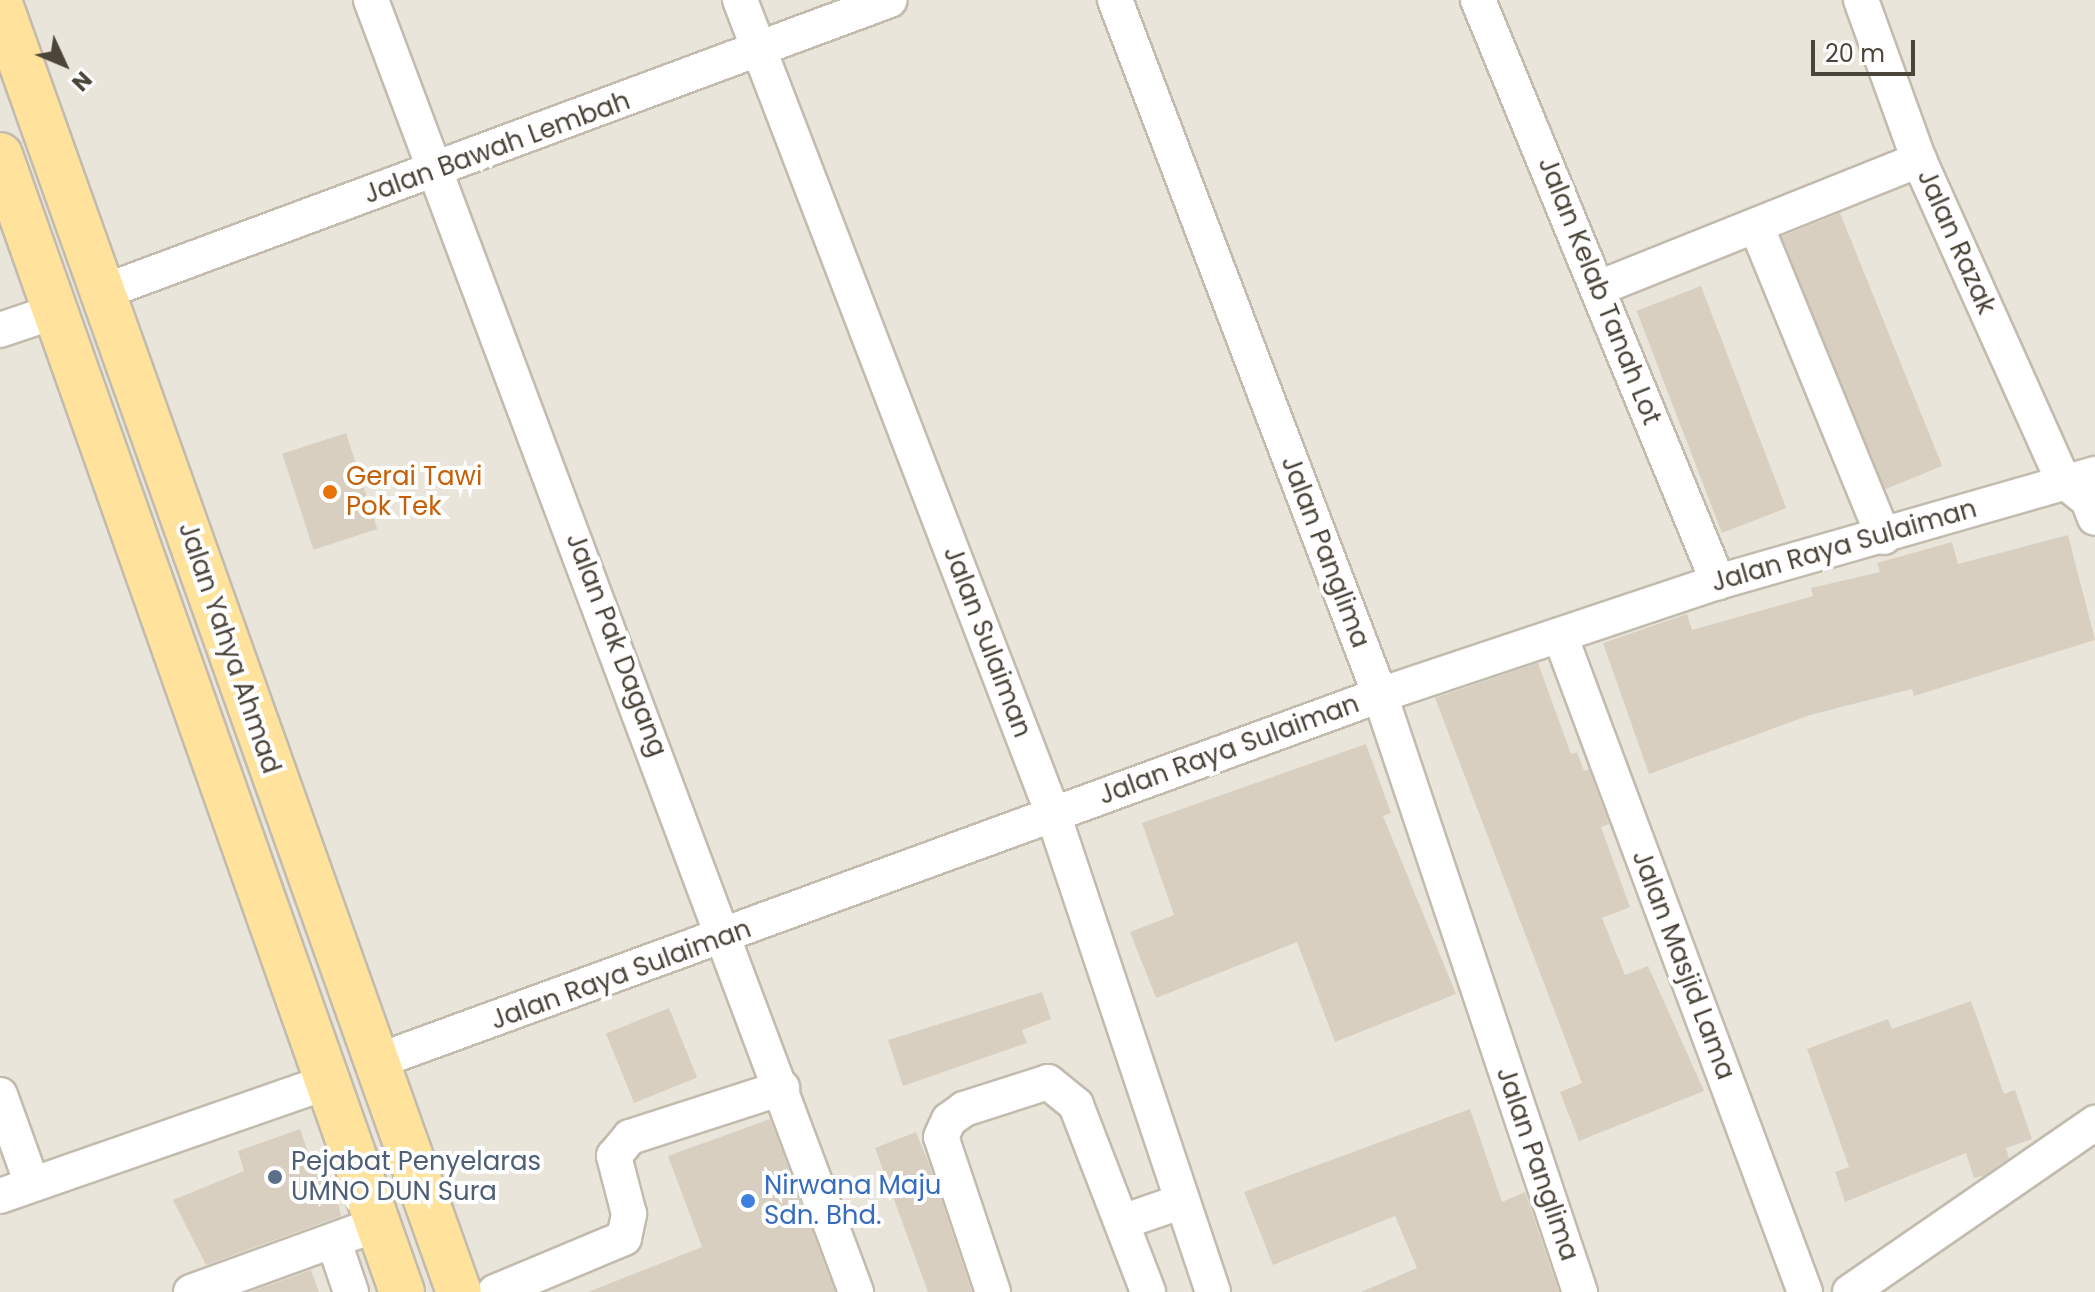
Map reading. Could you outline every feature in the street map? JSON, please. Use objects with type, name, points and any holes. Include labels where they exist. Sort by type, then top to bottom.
[{"type":"main road","name":"Jalan Yahya Ahmad","points":[[0,4],[459,1292]]},
{"type":"main road","name":"Jalan Yahya Ahmad","points":[[0,155],[331,1081],[402,1292]]},
{"type":"street","name":"Jalan Pak Dagang","points":[[371,0],[727,938],[856,1292]]},
{"type":"street","name":"Jalan Sulaiman","points":[[740,0],[1053,814],[1180,1202],[1213,1292]]},
{"type":"street","name":"Jalan Bawah Lembah","points":[[103,292],[890,0]]},
{"type":"street","name":"Jalan Panglima","points":[[1115,0],[1380,695],[1580,1292]]},
{"type":"street","name":"Jalan Kelab Tanah Lot","points":[[1478,0],[1718,582]]},
{"type":"street","name":"Jalan Razak","points":[[1861,0],[1919,160],[2079,477]]},
{"type":"street","points":[[1599,288],[1757,228],[1919,160]]},
{"type":"street","points":[[1757,228],[1884,537]]},
{"type":"street","points":[[0,330],[56,311]]},
{"type":"street","name":"Jalan Raya Sulaiman","points":[[375,1062],[727,938],[1053,814],[1380,695],[1561,638],[1718,582],[1884,537],[2079,477]]},
{"type":"street","points":[[2079,477],[2095,518]]},
{"type":"street","name":"Jalan Masjid Lama","points":[[1561,638],[1805,1292]]},
{"type":"street","points":[[0,1196],[31,1181],[331,1081]]},
{"type":"street","points":[[993,1292],[943,1156],[941,1137],[949,1120],[964,1109],[1029,1085],[1048,1082],[1065,1090],[1122,1222],[1148,1292]]},
{"type":"street","points":[[495,1292],[624,1238],[629,1214],[614,1156],[630,1137],[782,1088]]},
{"type":"street","points":[[0,1095],[31,1181]]},
{"type":"street","points":[[1850,1292],[2095,1123]]},
{"type":"street","points":[[1122,1222],[1180,1202]]},
{"type":"street","points":[[191,1292],[378,1224]]},
{"type":"street","points":[[334,1242],[351,1292]]},
{"type":"shaded area","points":[[0,0],[2095,0],[2095,1292],[0,1292]]},
{"type":"building","points":[[1840,213],[1942,466],[1884,490],[1782,237]]},
{"type":"building","points":[[1701,286],[1786,508],[1722,533],[1637,311]]},
{"type":"building","name":"Gerai Tawi Pok Tek","points":[[346,433],[377,529],[313,550],[282,454]]},
{"type":"building","points":[[2068,535],[2095,640],[1914,696],[1912,689],[1810,715],[1649,774],[1603,643],[1687,614],[1692,630],[1813,596],[1811,588],[1880,572],[1877,563],[1952,542],[1958,564]]},
{"type":"building","points":[[1538,663],[1571,754],[1577,752],[1584,771],[1589,769],[1609,824],[1601,827],[1630,907],[1602,918],[1625,975],[1648,966],[1704,1091],[1579,1141],[1560,1092],[1582,1083],[1435,698]]},
{"type":"building","points":[[1366,744],[1391,813],[1383,816],[1456,994],[1335,1042],[1297,942],[1156,998],[1130,932],[1174,915],[1142,823]]},
{"type":"building","points":[[1042,992],[1051,1019],[1022,1030],[1027,1043],[903,1086],[888,1040]]},
{"type":"building","points":[[1971,1001],[2004,1094],[2015,1090],[2032,1139],[2006,1148],[2009,1158],[1985,1175],[1974,1178],[1966,1153],[1845,1202],[1835,1172],[1849,1167],[1807,1049],[1888,1019],[1892,1029]]},
{"type":"building","points":[[669,1008],[697,1078],[634,1103],[606,1033]]},
{"type":"building","points":[[1470,1109],[1502,1202],[1525,1192],[1559,1292],[1361,1292],[1417,1268],[1395,1216],[1273,1265],[1244,1192]]},
{"type":"building","name":"Nirwana Maju Sdn. Bhd.","points":[[770,1119],[835,1292],[588,1292],[702,1247],[668,1156]]},
{"type":"building","points":[[300,1129],[314,1170],[330,1165],[341,1216],[206,1265],[173,1200],[244,1171],[238,1151]]},
{"type":"building","points":[[916,1132],[972,1292],[928,1292],[875,1148]]},
{"type":"building","points":[[311,1270],[319,1292],[250,1292]]},
{"type":"place","name":"Gerai Tawi Pok Tek","points":[[330,492]]},
{"type":"place","name":"Pejabat Penyelaras UMNO DUN Sura","points":[[275,1177]]},
{"type":"place","name":"Nirwana Maju Sdn. Bhd.","points":[[748,1201]]}]
